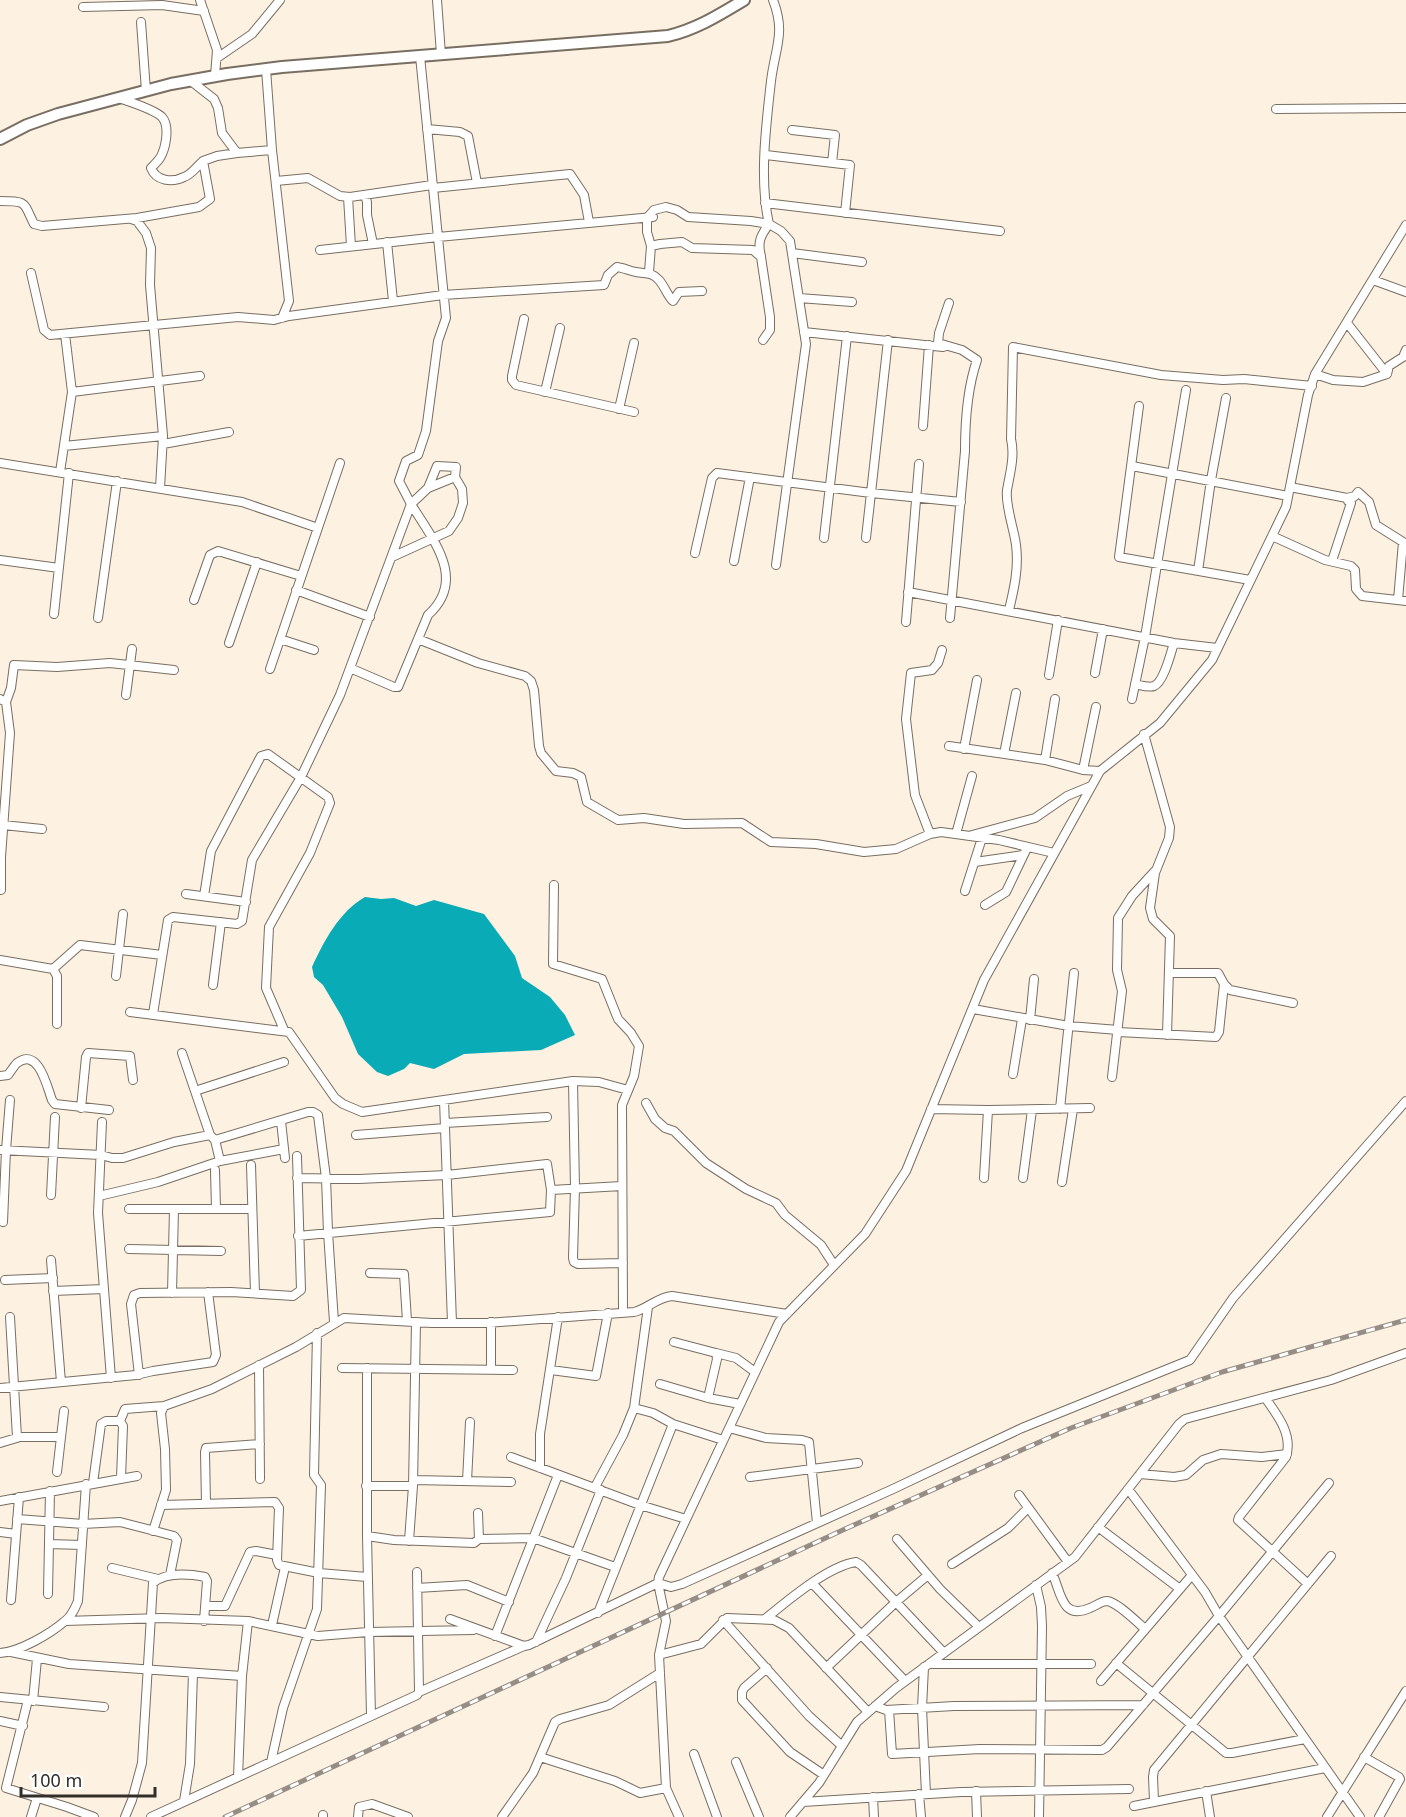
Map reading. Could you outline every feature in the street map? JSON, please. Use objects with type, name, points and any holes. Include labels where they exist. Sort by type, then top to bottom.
[{"type":"street","points":[[200,0],[216,46],[215,76]]},
{"type":"street","points":[[217,58],[252,34],[280,0]]},
{"type":"street","points":[[437,0],[441,54]]},
{"type":"street","points":[[0,138],[58,114],[215,76],[266,69],[668,36],[688,31],[708,22],[744,0]]},
{"type":"street","points":[[769,224],[765,203],[764,174],[773,67],[780,32],[779,15],[773,0]]},
{"type":"street","points":[[83,8],[162,5],[204,11]]},
{"type":"street","points":[[141,22],[146,91]]},
{"type":"street","points":[[350,668],[398,687],[428,615],[435,609],[446,588],[445,561],[399,481],[406,461],[418,455],[426,431],[438,341],[446,318],[420,56]]},
{"type":"street","points":[[266,69],[272,150],[289,301],[282,318]]},
{"type":"street","points":[[190,81],[214,99],[218,108],[222,133],[237,153]]},
{"type":"street","points":[[119,98],[156,113],[164,120],[165,144],[161,157],[151,168],[158,177],[167,181],[186,177],[203,161],[217,156],[272,150]]},
{"type":"street","points":[[1276,109],[1406,108]]},
{"type":"street","points":[[427,129],[460,132],[468,136],[477,183]]},
{"type":"street","points":[[792,130],[835,135],[832,163]]},
{"type":"street","points":[[766,155],[850,165],[845,213]]},
{"type":"street","points":[[0,201],[23,203],[28,208],[34,224],[42,226],[130,218],[199,207],[210,199],[203,161]]},
{"type":"street","points":[[276,181],[308,178],[340,196],[348,197],[433,186],[570,174],[585,198],[589,222]]},
{"type":"street","points":[[365,195],[368,202],[373,244]]},
{"type":"street","points":[[348,197],[351,246]]},
{"type":"street","points":[[765,203],[1000,231]]},
{"type":"street","points":[[649,272],[651,246],[647,232],[650,218],[654,210],[666,207],[677,210],[688,217],[769,224],[781,231],[790,242],[805,350],[776,565]]},
{"type":"street","points":[[130,218],[141,226],[151,248],[150,285],[163,440],[160,488]]},
{"type":"street","points":[[320,250],[589,222],[650,218]]},
{"type":"street","points":[[763,340],[770,330],[770,317],[758,247],[760,235],[769,224]]},
{"type":"street","points":[[679,1817],[666,1788],[659,1655],[666,1621],[658,1583],[686,1519],[779,1322],[864,1234],[906,1171],[984,980],[1100,771],[1160,723],[1212,660],[1286,507],[1308,395],[1315,374],[1406,225]]},
{"type":"street","points":[[387,242],[393,302]]},
{"type":"street","points":[[651,246],[682,242],[692,248],[753,250],[761,257]]},
{"type":"street","points":[[792,253],[862,262]]},
{"type":"street","points":[[31,273],[44,330],[50,335],[238,318],[274,320],[443,295],[604,285],[608,275],[617,267],[635,272],[649,272],[660,281],[673,301],[679,292],[702,291]]},
{"type":"street","points":[[1373,280],[1406,292]]},
{"type":"street","points":[[799,298],[852,302]]},
{"type":"street","points":[[949,303],[938,343],[962,350],[977,360],[970,380],[964,437],[965,451],[950,618]]},
{"type":"street","points":[[524,318],[512,380],[516,385],[634,412]]},
{"type":"street","points":[[1347,323],[1387,374]]},
{"type":"street","points":[[545,392],[560,328]]},
{"type":"street","points":[[804,332],[962,350]]},
{"type":"street","points":[[54,614],[65,472],[64,446],[72,392],[65,334]]},
{"type":"street","points":[[824,538],[847,336]]},
{"type":"street","points":[[866,538],[888,340]]},
{"type":"street","points":[[619,409],[634,343]]},
{"type":"street","points":[[923,426],[929,345]]},
{"type":"street","points":[[1009,610],[1017,566],[1007,490],[1014,450],[1011,439],[1012,347],[1161,375],[1223,380],[1244,379],[1312,386]]},
{"type":"street","points":[[1387,374],[1389,366],[1403,357],[1406,350]]},
{"type":"street","points":[[1315,374],[1333,380],[1363,382],[1387,374]]},
{"type":"street","points":[[72,392],[200,376]]},
{"type":"street","points":[[1132,699],[1145,637],[1186,390]]},
{"type":"street","points":[[1198,572],[1226,398]]},
{"type":"street","points":[[1139,406],[1119,557],[1250,580]]},
{"type":"street","points":[[64,446],[163,440],[230,432]]},
{"type":"street","points":[[0,463],[249,504],[318,528]]},
{"type":"street","points":[[270,669],[340,463]]},
{"type":"street","points":[[906,622],[919,464]]},
{"type":"street","points":[[392,557],[449,531],[458,518],[462,503],[462,489],[455,477],[456,467],[437,466],[429,488]]},
{"type":"street","points":[[1132,466],[1288,496]]},
{"type":"street","points":[[695,553],[714,474],[721,472],[830,488],[960,502]]},
{"type":"street","points":[[153,1014],[167,924],[171,918],[240,924],[244,919],[252,860],[301,777],[340,695],[411,504],[429,488],[455,477]]},
{"type":"street","points":[[734,561],[750,477]]},
{"type":"street","points":[[98,618],[117,481]]},
{"type":"street","points":[[1290,486],[1347,498],[1355,496]]},
{"type":"street","points":[[1272,536],[1325,561],[1351,566],[1355,570],[1356,589],[1360,594],[1402,600],[1403,542],[1376,525],[1369,502],[1358,492],[1348,501],[1351,503],[1332,561]]},
{"type":"street","points":[[194,600],[213,552],[222,551],[301,576]]},
{"type":"street","points":[[0,560],[59,568]]},
{"type":"street","points":[[230,643],[257,562]]},
{"type":"street","points":[[296,590],[370,617]]},
{"type":"street","points":[[908,592],[1174,643],[1217,648]]},
{"type":"street","points":[[1049,675],[1058,620]]},
{"type":"street","points":[[1095,673],[1103,629]]},
{"type":"street","points":[[280,639],[314,650]]},
{"type":"street","points":[[418,639],[478,663],[525,676],[531,681],[541,753],[556,771],[578,774],[581,777],[587,802],[614,819],[644,818],[684,824],[742,823],[771,842],[816,844],[864,852],[896,849],[930,834],[941,832],[1005,841],[1025,852]]},
{"type":"street","points":[[1135,684],[1151,687],[1157,684],[1167,668],[1174,643]]},
{"type":"street","points":[[126,695],[132,649]]},
{"type":"street","points":[[930,834],[914,789],[906,710],[911,673],[932,670],[938,663],[942,650]]},
{"type":"street","points":[[1,890],[0,857],[10,733],[3,701],[11,688],[14,665],[57,667],[110,663],[174,670]]},
{"type":"street","points":[[964,748],[977,680]]},
{"type":"street","points":[[1004,754],[1016,693]]},
{"type":"street","points":[[1045,760],[1054,699]]},
{"type":"street","points":[[1083,770],[1096,707]]},
{"type":"street","points":[[1144,734],[1170,827],[1169,838],[1155,871],[1150,908],[1153,919],[1170,936],[1167,1035]]},
{"type":"street","points":[[949,746],[1045,760],[1083,770],[1100,771]]},
{"type":"street","points":[[204,896],[213,846],[261,756],[268,754],[328,797],[330,803],[310,853],[269,927],[266,988],[284,1030]]},
{"type":"street","points":[[956,834],[972,776]]},
{"type":"street","points":[[967,836],[1035,819],[1067,796],[1091,786]]},
{"type":"street","points":[[3,825],[42,829]]},
{"type":"street","points":[[965,891],[982,838]]},
{"type":"street","points":[[975,862],[1025,852],[1054,853]]},
{"type":"street","points":[[986,905],[1006,892],[1025,852]]},
{"type":"street","points":[[1112,1077],[1122,991],[1117,970],[1118,918],[1132,896],[1155,871]]},
{"type":"street","points":[[554,885],[553,964],[602,979],[618,1019],[639,1046],[634,1077],[622,1101],[623,1312]]},
{"type":"street","points":[[186,894],[246,902]]},
{"type":"street","points":[[116,976],[123,914]]},
{"type":"street","points":[[213,985],[221,922]]},
{"type":"street","points":[[53,969],[80,945],[162,955]]},
{"type":"street","points":[[0,960],[49,966],[53,969],[57,976],[57,1024]]},
{"type":"street","points":[[1169,973],[1216,972],[1230,990],[1293,1003]]},
{"type":"street","points":[[1060,1109],[1074,973]]},
{"type":"street","points":[[1013,1074],[1034,979]]},
{"type":"street","points":[[974,1009],[1070,1026],[1216,1037],[1219,1032],[1224,984]]},
{"type":"street","points":[[130,1012],[284,1030],[293,1035],[335,1098],[351,1109],[362,1112],[573,1081],[599,1082],[628,1090]]},
{"type":"street","points":[[81,1108],[88,1053],[130,1056],[132,1080]]},
{"type":"street","points":[[182,1053],[220,1161]]},
{"type":"street","points":[[0,1076],[8,1075],[16,1064],[30,1060],[37,1064],[41,1071],[55,1104],[109,1110]]},
{"type":"street","points":[[195,1091],[284,1062]]},
{"type":"street","points":[[573,1081],[574,1262],[578,1264],[623,1263]]},
{"type":"street","points":[[3,1222],[3,1150],[10,1100]]},
{"type":"street","points":[[444,1100],[452,1323]]},
{"type":"street","points":[[151,1817],[419,1692],[536,1642],[658,1583],[671,1587],[682,1584],[1022,1428],[1190,1360],[1233,1298],[1406,1101]]},
{"type":"street","points":[[646,1103],[655,1119],[664,1128],[674,1131],[706,1163],[746,1189],[776,1203],[785,1215],[821,1245],[834,1265]]},
{"type":"street","points":[[931,1109],[1090,1108]]},
{"type":"street","points":[[1062,1182],[1073,1109]]},
{"type":"street","points":[[984,1178],[988,1110]]},
{"type":"street","points":[[1023,1178],[1032,1110]]},
{"type":"street","points":[[3,1150],[123,1158],[174,1142],[213,1138],[313,1112],[318,1115],[326,1178],[334,1322]]},
{"type":"street","points":[[51,1195],[55,1117]]},
{"type":"street","points":[[356,1135],[547,1117]]},
{"type":"street","points":[[99,1196],[158,1182],[220,1161],[285,1153],[281,1121]]},
{"type":"street","points":[[102,1122],[99,1196],[111,1378]]},
{"type":"street","points":[[139,1375],[131,1299],[134,1295],[208,1292],[293,1296],[301,1290],[297,1155]]},
{"type":"street","points":[[297,1178],[359,1179],[447,1174],[546,1164],[550,1190],[550,1212],[298,1236]]},
{"type":"street","points":[[251,1165],[255,1293]]},
{"type":"street","points":[[215,1170],[216,1209]]},
{"type":"street","points":[[550,1190],[622,1186]]},
{"type":"street","points":[[129,1209],[252,1209]]},
{"type":"street","points":[[172,1293],[174,1209]]},
{"type":"street","points":[[129,1249],[221,1251]]},
{"type":"street","points":[[51,1260],[61,1382]]},
{"type":"street","points":[[370,1273],[404,1275],[407,1321]]},
{"type":"street","points":[[5,1280],[52,1278]]},
{"type":"street","points":[[53,1291],[104,1289]]},
{"type":"street","points":[[0,1388],[139,1375],[213,1362],[216,1355],[208,1292]]},
{"type":"street","points":[[121,1478],[124,1429],[120,1421],[125,1409],[164,1406],[212,1389],[296,1347],[344,1318],[452,1323],[491,1322],[634,1312],[667,1296],[787,1314]]},
{"type":"street","points":[[536,1642],[576,1554],[598,1489],[634,1408],[648,1307]]},
{"type":"street","points":[[551,1370],[596,1376],[608,1313]]},
{"type":"street","points":[[10,1317],[17,1437]]},
{"type":"street","points":[[540,1468],[540,1434],[558,1317]]},
{"type":"street","points":[[409,1541],[413,1483],[416,1322]]},
{"type":"street","points":[[491,1322],[491,1370]]},
{"type":"street","points":[[271,1762],[283,1708],[317,1610],[321,1485],[314,1475],[317,1333]]},
{"type":"street","points":[[674,1342],[736,1358],[755,1372]]},
{"type":"street","points":[[708,1398],[717,1359],[716,1353]]},
{"type":"street","points":[[790,1817],[824,1776],[857,1722],[926,1665],[1075,1557],[1185,1419],[1331,1380],[1406,1353]]},
{"type":"street","points":[[259,1365],[260,1479]]},
{"type":"street","points":[[342,1368],[513,1370]]},
{"type":"street","points":[[367,1368],[366,1536],[370,1716]]},
{"type":"street","points":[[660,1384],[708,1398],[740,1404]]},
{"type":"street","points":[[1266,1399],[1285,1431],[1288,1441],[1287,1454],[1239,1517],[1240,1523],[1308,1584]]},
{"type":"street","points":[[153,1531],[166,1490],[161,1413],[164,1406]]},
{"type":"street","points":[[634,1408],[653,1413],[673,1424],[723,1440]]},
{"type":"street","points":[[57,1472],[64,1411]]},
{"type":"street","points":[[11,1653],[65,1622],[71,1615],[78,1600],[89,1484],[101,1424],[106,1421],[120,1421]]},
{"type":"street","points":[[467,1481],[470,1422]]},
{"type":"street","points":[[598,1612],[673,1424]]},
{"type":"street","points":[[729,1428],[766,1438],[809,1442],[817,1523]]},
{"type":"street","points":[[0,1443],[17,1437],[61,1437]]},
{"type":"street","points":[[206,1504],[205,1449],[260,1444]]},
{"type":"street","points":[[1140,1474],[1174,1477],[1186,1475],[1203,1460],[1221,1454],[1262,1457],[1287,1454]]},
{"type":"street","points":[[511,1457],[640,1505],[686,1519]]},
{"type":"street","points":[[750,1477],[858,1463]]},
{"type":"street","points":[[495,1636],[558,1474]]},
{"type":"street","points":[[0,1501],[137,1476]]},
{"type":"street","points":[[366,1486],[467,1481],[511,1482]]},
{"type":"street","points":[[889,1710],[891,1754],[1040,1749],[1102,1750],[1154,1693],[1329,1483]]},
{"type":"street","points":[[1128,1488],[1192,1575],[1360,1817]]},
{"type":"street","points":[[48,1594],[50,1491]]},
{"type":"street","points":[[1019,1495],[1027,1509],[1068,1562]]},
{"type":"street","points":[[11,1600],[19,1497]]},
{"type":"street","points":[[161,1505],[275,1502],[279,1508],[277,1563],[285,1567],[319,1573],[367,1577]]},
{"type":"street","points":[[952,1564],[1008,1528],[1027,1509]]},
{"type":"street","points":[[478,1513],[479,1539]]},
{"type":"street","points":[[17,1519],[84,1524],[120,1522],[168,1534],[176,1538],[170,1575]]},
{"type":"street","points":[[1098,1527],[1180,1589]]},
{"type":"street","points":[[0,1532],[16,1534]]},
{"type":"street","points":[[366,1536],[470,1544],[474,1544],[479,1539],[533,1538],[615,1567]]},
{"type":"street","points":[[897,1539],[928,1575],[979,1627]]},
{"type":"street","points":[[49,1544],[82,1545]]},
{"type":"street","points":[[205,1606],[225,1606],[250,1552],[277,1555]]},
{"type":"street","points":[[1154,1801],[1154,1770],[1331,1556]]},
{"type":"street","points":[[765,1619],[812,1583],[848,1563],[856,1562],[944,1653]]},
{"type":"street","points":[[272,1625],[285,1567]]},
{"type":"street","points":[[112,1568],[158,1579],[170,1575],[207,1578],[204,1621]]},
{"type":"street","points":[[417,1572],[419,1692]]},
{"type":"street","points":[[1052,1574],[1058,1585],[1061,1601],[1065,1606],[1083,1611],[1102,1601],[1112,1602],[1145,1629]]},
{"type":"street","points":[[826,1668],[928,1575]]},
{"type":"street","points":[[1101,1682],[1192,1575]]},
{"type":"street","points":[[125,1817],[142,1763],[152,1587],[158,1579]]},
{"type":"street","points":[[812,1583],[905,1681]]},
{"type":"street","points":[[417,1588],[467,1585],[509,1602]]},
{"type":"street","points":[[1036,1585],[1041,1607],[1039,1817]]},
{"type":"street","points":[[659,1655],[701,1644],[723,1620],[732,1617],[774,1620],[789,1628],[868,1712]]},
{"type":"street","points":[[65,1622],[162,1618],[248,1621],[318,1636],[418,1630],[478,1630]]},
{"type":"street","points":[[450,1619],[524,1646]]},
{"type":"street","points":[[723,1620],[809,1716],[842,1746]]},
{"type":"street","points":[[238,1777],[242,1676],[248,1621]]},
{"type":"street","points":[[0,1653],[69,1664],[242,1676]]},
{"type":"street","points":[[38,1659],[31,1700],[6,1788],[94,1817]]},
{"type":"street","points":[[926,1665],[1091,1664]]},
{"type":"street","points":[[1116,1664],[1228,1753],[1305,1739]]},
{"type":"street","points":[[921,1817],[924,1752],[922,1708],[926,1665]]},
{"type":"street","points":[[767,1668],[744,1688],[742,1700],[790,1752],[824,1776]]},
{"type":"street","points":[[502,1817],[533,1773],[555,1722],[609,1705],[660,1672]]},
{"type":"street","points":[[184,1801],[190,1764],[193,1673]]},
{"type":"street","points":[[1327,1817],[1406,1690]]},
{"type":"street","points":[[0,1697],[104,1707]]},
{"type":"street","points":[[875,1706],[882,1710],[889,1710],[1041,1705],[1143,1705]]},
{"type":"street","points":[[0,1721],[23,1726]]},
{"type":"street","points":[[694,1754],[717,1817]]},
{"type":"street","points":[[540,1757],[615,1781],[636,1792],[645,1793],[666,1788]]},
{"type":"street","points":[[1364,1757],[1399,1777],[1399,1782],[1379,1817]]},
{"type":"street","points":[[736,1762],[759,1817]]},
{"type":"street","points":[[1134,1806],[1325,1768]]},
{"type":"street","points":[[803,1802],[976,1791],[1129,1789]]},
{"type":"street","points":[[976,1791],[977,1817]]},
{"type":"street","points":[[1206,1791],[1210,1817]]},
{"type":"street","points":[[873,1797],[874,1817]]},
{"type":"street","points":[[31,1817],[38,1798]]},
{"type":"street","points":[[358,1817],[358,1807],[372,1804],[408,1817]]},
{"type":"water","points":[[365,897],[394,898],[416,906],[434,900],[484,914],[515,956],[522,978],[550,997],[565,1015],[575,1035],[541,1050],[464,1054],[434,1069],[410,1063],[404,1069],[388,1076],[377,1072],[358,1054],[342,1017],[323,985],[314,977],[312,967],[327,937],[340,919]]},
{"type":"railway","points":[[225,1817],[845,1529],[1071,1428],[1222,1372],[1406,1320]]}]
